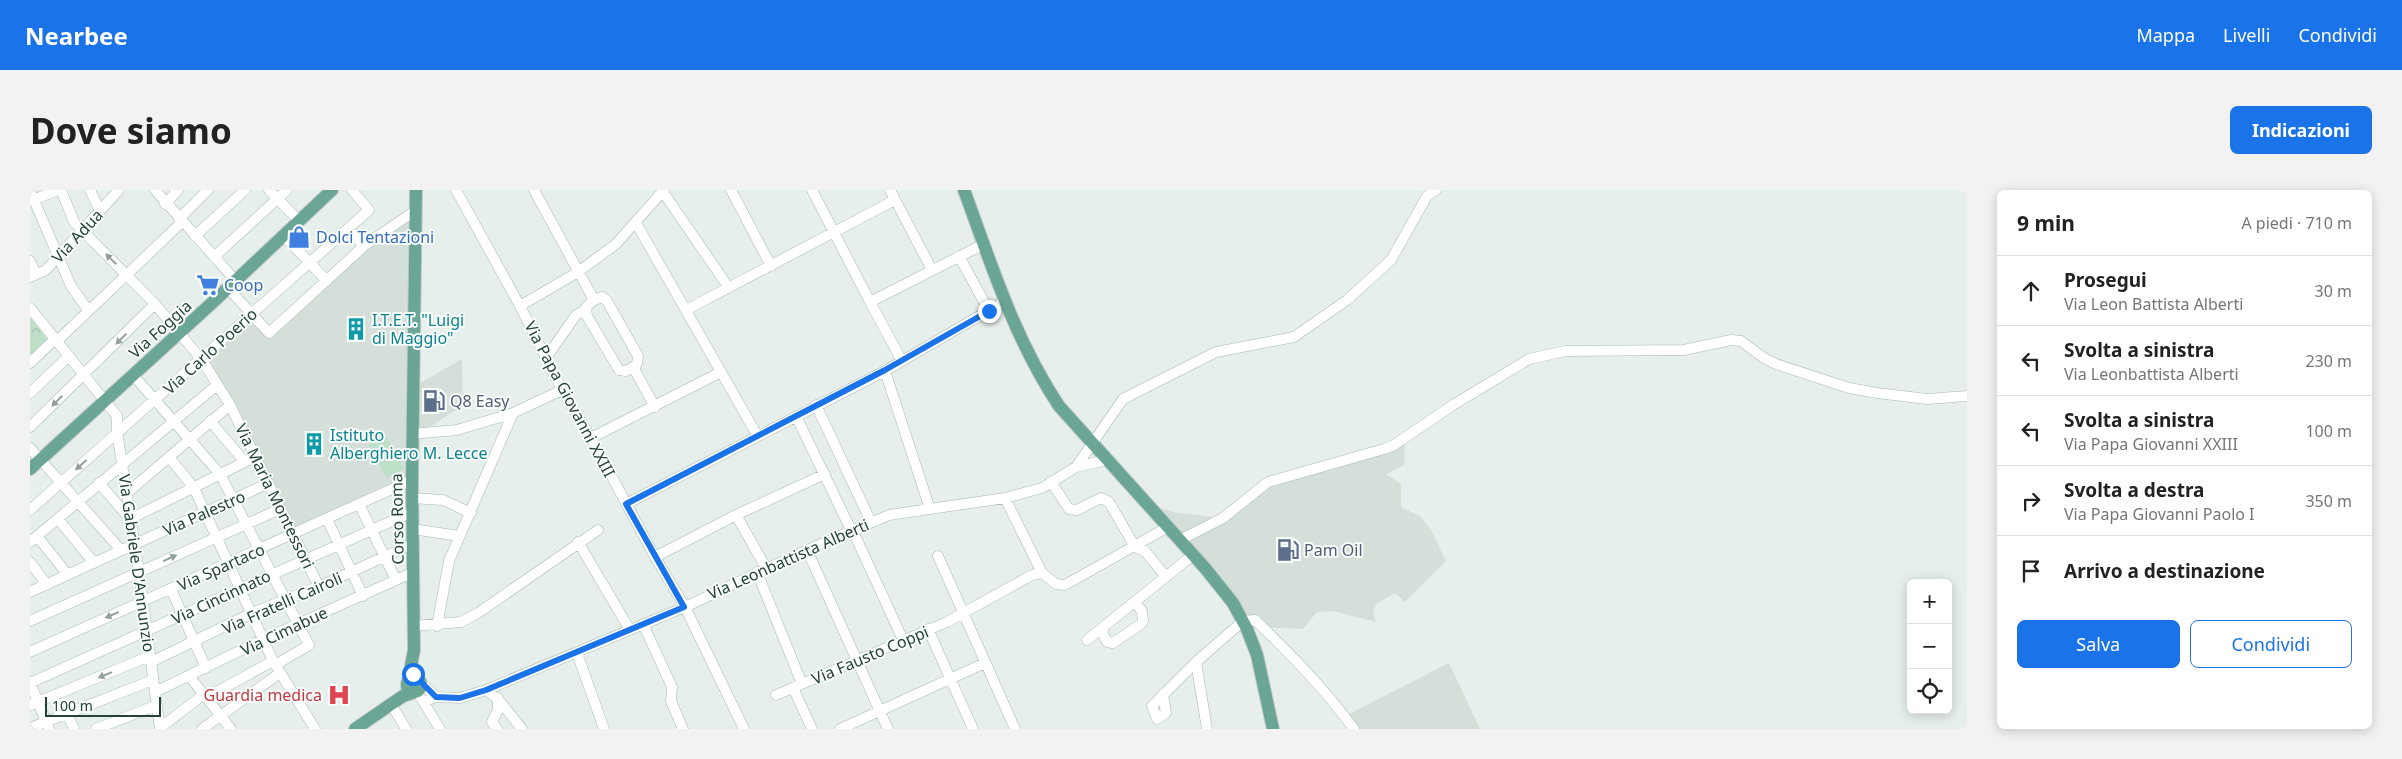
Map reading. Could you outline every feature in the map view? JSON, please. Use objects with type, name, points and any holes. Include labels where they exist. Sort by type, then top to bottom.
[{"type":"main road","name":"Via Foggia","points":[[30,468],[179,334],[332,190]]},
{"type":"main road","name":"Corso Roma","points":[[416,190],[412,434],[413,626],[416,685]]},
{"type":"main road","points":[[964,190],[1005,301],[1041,379],[1059,406],[1223,590],[1243,621],[1258,661],[1273,729]]},
{"type":"main road","points":[[355,729],[416,685]]},
{"type":"street","points":[[59,190],[31,197],[70,286],[88,310]]},
{"type":"street","name":"Via Maria Montessori","points":[[59,190],[74,222],[155,304],[202,360],[230,405],[319,587]]},
{"type":"street","points":[[90,190],[100,211]]},
{"type":"street","name":"Via Adua","points":[[33,275],[46,270],[119,190]]},
{"type":"street","points":[[155,190],[165,204],[214,257],[252,314],[269,333],[364,246],[416,210]]},
{"type":"street","points":[[165,204],[178,190]]},
{"type":"street","points":[[30,363],[128,276],[208,190]]},
{"type":"street","points":[[195,236],[245,190]]},
{"type":"street","points":[[269,190],[299,221]]},
{"type":"street","points":[[214,257],[287,190]]},
{"type":"street","name":"Via Carlo Poerio","points":[[30,510],[117,432],[202,360],[369,210],[352,190]]},
{"type":"street","name":"Via Papa Giovanni XXIII","points":[[456,190],[520,306],[562,390],[591,438],[684,607],[744,729]]},
{"type":"street","points":[[534,190],[594,300]]},
{"type":"street","points":[[731,190],[771,266]]},
{"type":"street","points":[[812,190],[902,361]]},
{"type":"street","points":[[890,190],[932,270]]},
{"type":"street","name":"Via Leonbattista Alberti","points":[[416,685],[436,697],[460,698],[486,690],[684,607],[761,570],[871,522],[894,514],[1005,498],[1036,491],[1076,466],[1123,400],[1216,352],[1294,337],[1347,300],[1391,260],[1427,196],[1436,190]]},
{"type":"street","points":[[520,306],[578,272],[616,244],[663,191],[729,288]]},
{"type":"street","points":[[686,310],[895,200]]},
{"type":"street","points":[[636,223],[757,435]]},
{"type":"street","points":[[348,229],[364,246]]},
{"type":"street","points":[[284,236],[327,281]]},
{"type":"street","points":[[870,302],[984,244]]},
{"type":"street","points":[[959,256],[989,311]]},
{"type":"street","points":[[30,261],[33,275]]},
{"type":"street","points":[[546,358],[576,315],[585,310],[594,300],[602,297],[607,301],[638,356],[638,364],[626,371],[620,370],[585,310]]},
{"type":"street","points":[[626,504],[902,361],[1005,301]]},
{"type":"street","points":[[30,427],[85,375],[155,304]]},
{"type":"street","name":"Via Gabriele D'Annunzio","points":[[30,308],[117,416],[117,432],[135,544],[160,728]]},
{"type":"street","points":[[1180,540],[1230,514],[1268,482],[1384,449],[1416,432],[1453,405],[1485,387],[1517,365],[1529,359],[1565,351],[1684,350],[1731,340],[1741,341],[1764,358],[1776,364],[1849,388],[1927,399],[1967,396]]},
{"type":"street","points":[[30,393],[69,356]]},
{"type":"street","points":[[633,367],[655,407]]},
{"type":"street","points":[[885,370],[930,509]]},
{"type":"street","points":[[591,438],[721,372]]},
{"type":"street","points":[[134,375],[220,474],[309,645],[276,666],[211,696],[199,698],[160,728]]},
{"type":"street","points":[[68,574],[34,539],[217,384]]},
{"type":"street","points":[[412,434],[457,430],[513,413],[562,390]]},
{"type":"street","points":[[127,492],[230,405]]},
{"type":"street","points":[[816,405],[871,522]]},
{"type":"street","points":[[437,626],[449,561],[513,413]]},
{"type":"street","points":[[796,416],[903,640]]},
{"type":"street","points":[[210,421],[245,462]]},
{"type":"street","points":[[30,448],[121,550]]},
{"type":"street","points":[[170,456],[194,488],[276,666],[315,729]]},
{"type":"street","points":[[98,483],[130,519],[256,456]]},
{"type":"street","points":[[1076,466],[1107,460]]},
{"type":"street","points":[[655,557],[736,515],[825,474]]},
{"type":"street","name":"Via Spartaco","points":[[30,652],[412,480]]},
{"type":"street","points":[[1051,482],[1069,509],[1077,510],[1101,498],[1109,502],[1135,546],[1145,551],[1166,577]]},
{"type":"street","name":"Via Palestro","points":[[30,592],[269,484]]},
{"type":"street","points":[[412,498],[443,500],[470,513]]},
{"type":"street","points":[[1005,498],[1042,573],[1056,584],[1065,585],[1168,527]]},
{"type":"street","points":[[359,504],[396,580]]},
{"type":"street","points":[[30,621],[280,509]]},
{"type":"street","name":"Via Cincinnato","points":[[30,683],[183,616],[272,573],[339,546],[412,512]]},
{"type":"street","points":[[736,515],[761,570],[812,729]]},
{"type":"street","points":[[58,519],[94,562]]},
{"type":"street","points":[[326,519],[363,596]]},
{"type":"street","points":[[412,529],[460,536]]},
{"type":"street","points":[[413,626],[437,626],[461,622],[478,613],[578,542],[598,530]]},
{"type":"street","points":[[578,542],[630,630]]},
{"type":"street","name":"Via Fratelli Cairoli","points":[[34,704],[195,643],[252,613],[319,587],[412,544]]},
{"type":"street","points":[[807,550],[888,729]]},
{"type":"street","points":[[1087,640],[1193,555]]},
{"type":"street","points":[[938,556],[1015,729]]},
{"type":"street","points":[[30,562],[47,584]]},
{"type":"street","name":"Via Cimabue","points":[[155,692],[190,677],[264,639],[414,572]]},
{"type":"street","name":"Via Fausto Coppi","points":[[776,695],[963,614],[1032,575],[1042,573]]},
{"type":"street","points":[[171,589],[206,668]]},
{"type":"street","points":[[1103,628],[1104,638],[1107,642],[1113,643],[1141,624],[1143,621],[1142,611],[1135,602]]},
{"type":"street","points":[[1163,694],[1243,621],[1255,620],[1328,694],[1354,729]]},
{"type":"street","points":[[643,624],[672,688],[670,701],[684,729]]},
{"type":"street","points":[[928,629],[973,729]]},
{"type":"street","points":[[577,653],[604,729]]},
{"type":"street","points":[[1196,662],[1207,729]]},
{"type":"street","points":[[840,729],[985,663]]},
{"type":"street","points":[[202,729],[220,716],[276,666]]},
{"type":"street","points":[[190,677],[231,729]]},
{"type":"street","points":[[30,728],[47,725],[66,712],[153,680]]},
{"type":"street","points":[[30,683],[34,704],[47,725]]},
{"type":"street","points":[[497,729],[492,722],[498,710],[500,684]]},
{"type":"street","points":[[416,685],[440,729]]},
{"type":"street","points":[[486,690],[498,699],[522,729]]},
{"type":"street","points":[[391,704],[406,729]]},
{"type":"street","points":[[96,729],[157,705]]},
{"type":"street","points":[[66,712],[74,729]]},
{"type":"shaded area","points":[[412,216],[418,384],[462,359],[463,405],[425,430],[407,431],[406,476],[294,528],[234,402],[208,359],[251,319],[267,336],[366,248]]},
{"type":"shaded area","points":[[1405,441],[1404,465],[1386,474],[1401,484],[1401,507],[1420,516],[1431,530],[1446,561],[1405,602],[1395,593],[1376,604],[1373,613],[1376,622],[1333,611],[1317,612],[1303,629],[1256,627],[1245,637],[1221,595],[1149,514],[1160,508],[1173,512],[1215,517],[1228,511],[1266,480]]},
{"type":"shaded area","points":[[1449,663],[1480,729],[1360,729],[1349,714]]},
{"type":"green space","points":[[30,317],[48,340],[30,356]]},
{"type":"green space","points":[[385,435],[404,468],[387,478],[368,445]]},
{"type":"place","name":"Dolci Tentazioni","points":[[299,237]]},
{"type":"place","name":"Coop","points":[[208,285]]},
{"type":"place","name":"I.T.E.T. \"Luigi di Maggio\"","points":[[356,329]]},
{"type":"place","name":"Q8 Easy","points":[[434,401]]},
{"type":"place","name":"Istituto Alberghiero M. Lecce","points":[[314,444]]},
{"type":"place","name":"Pam Oil","points":[[1288,550]]},
{"type":"place","name":"Guardia medica","points":[[339,695]]},
{"type":"route","points":[[413,674],[436,697],[460,698],[486,690],[684,607],[626,504],[885,370],[989,311]]}]
